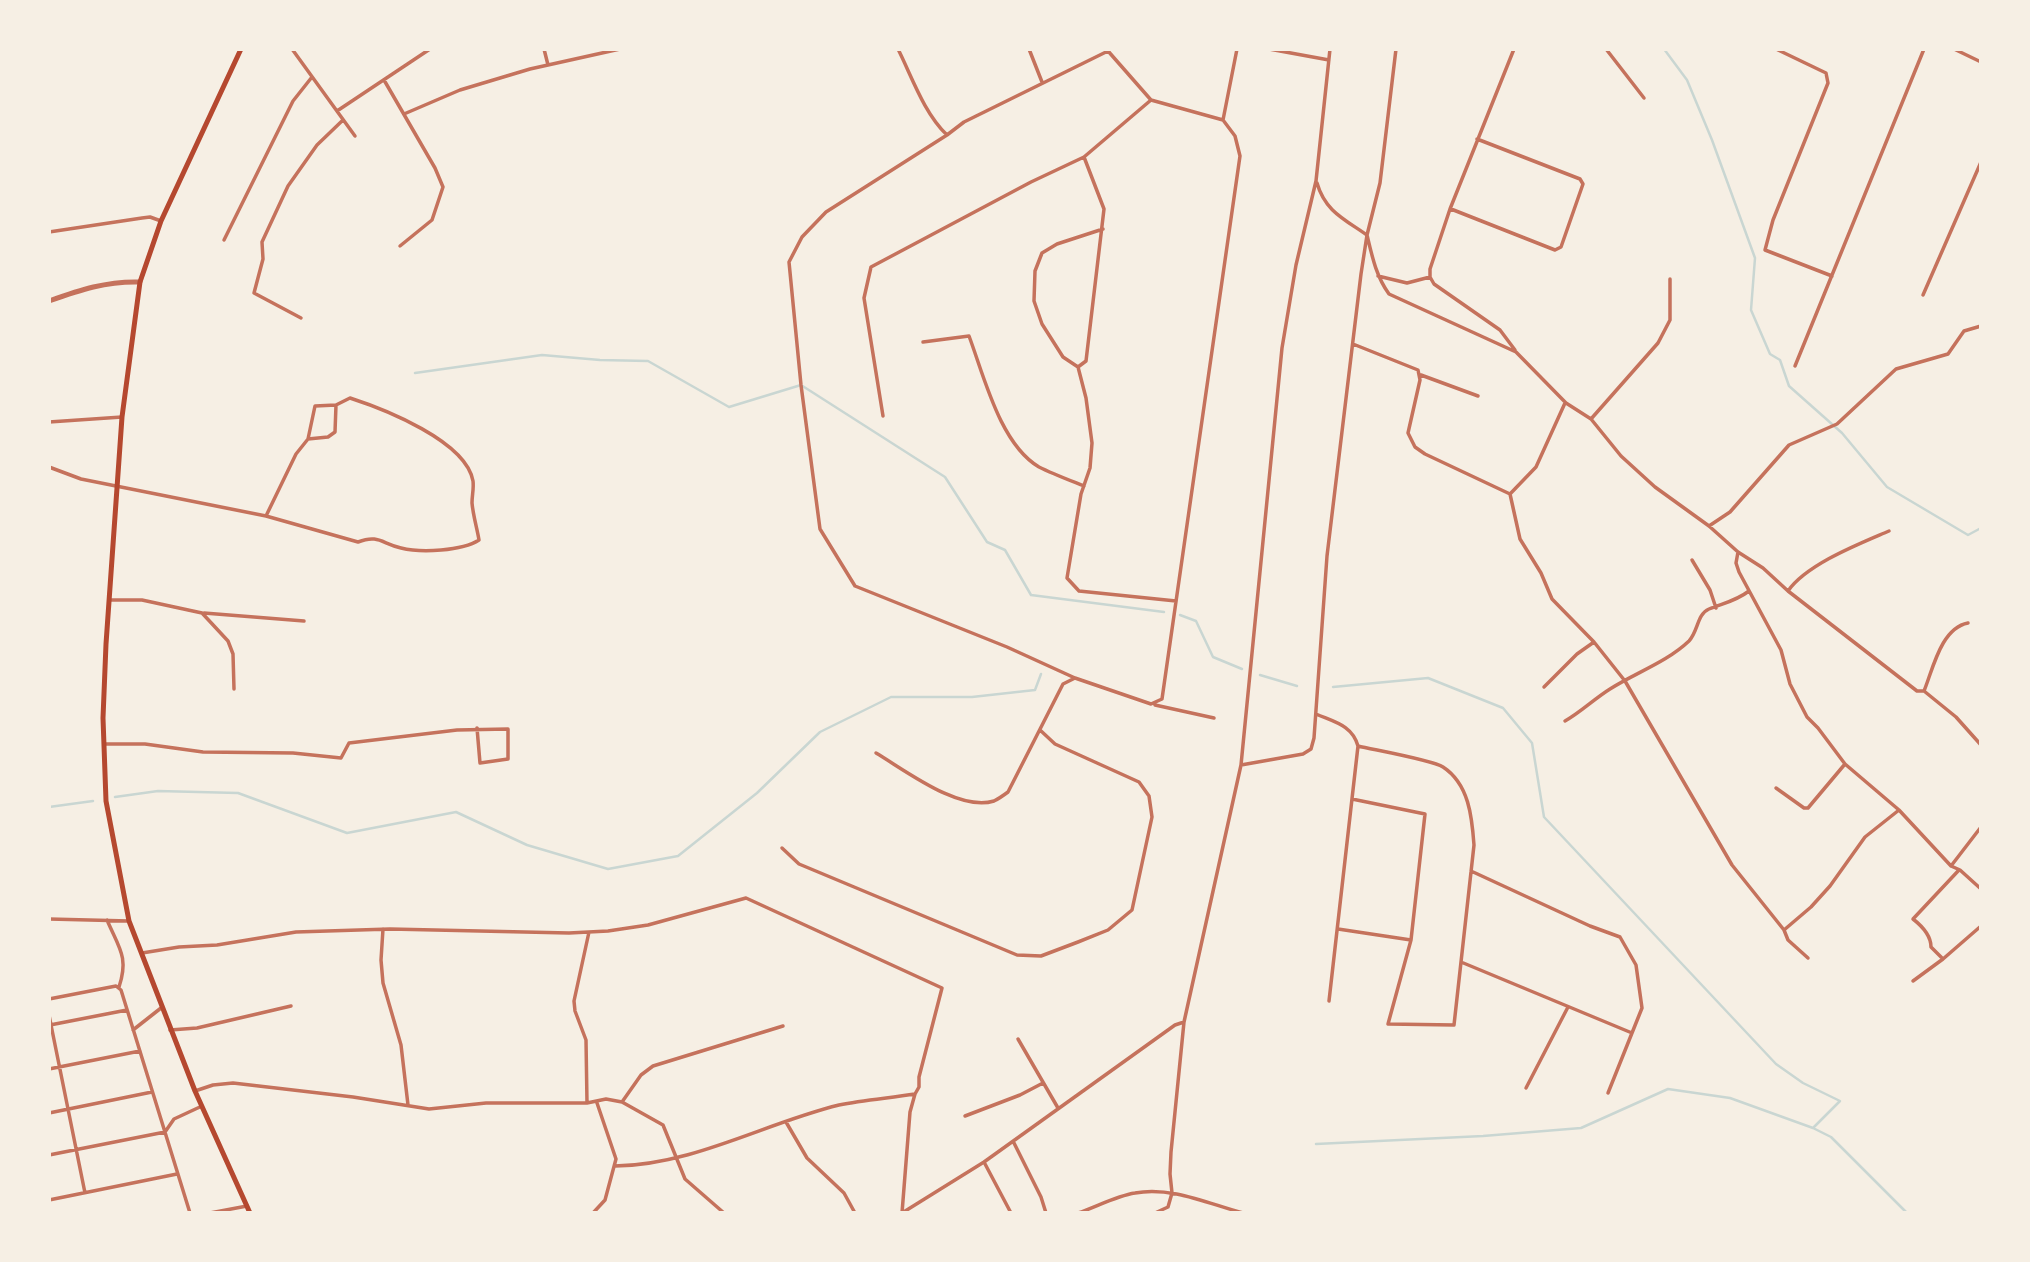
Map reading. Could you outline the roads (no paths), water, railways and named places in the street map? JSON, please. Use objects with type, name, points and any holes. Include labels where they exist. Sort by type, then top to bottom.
[{"type":"main road","points":[[241,49],[161,221],[140,282],[122,417],[109,600],[104,744],[106,801],[129,921],[195,1091],[249,1210]]},
{"type":"street","points":[[292,49],[355,136]]},
{"type":"street","points":[[337,111],[430,49]]},
{"type":"street","points":[[544,49],[548,65]]},
{"type":"street","points":[[404,114],[460,90],[548,65],[620,49]]},
{"type":"street","points":[[898,49],[930,113],[947,135]]},
{"type":"street","points":[[1029,49],[1042,82]]},
{"type":"street","points":[[1223,120],[1237,49]]},
{"type":"street","points":[[1269,49],[1329,60]]},
{"type":"street","points":[[1170,1213],[1168,1207],[1172,1193],[1171,1163],[1184,1022],[1241,765],[1282,348],[1296,265],[1316,181],[1330,49]]},
{"type":"street","points":[[1241,765],[1303,754],[1311,750],[1314,738],[1327,556],[1367,234],[1380,183],[1396,49]]},
{"type":"street","points":[[1514,49],[1450,209],[1430,269],[1434,284],[1500,330],[1516,352],[1566,403],[1591,419],[1621,456],[1655,487],[1709,526],[1738,552],[1763,568],[1788,591],[1917,691],[1924,691],[1955,717],[1981,745]]},
{"type":"street","points":[[1606,49],[1644,98]]},
{"type":"street","points":[[1776,49],[1826,73],[1828,83],[1773,220],[1765,250],[1832,276]]},
{"type":"street","points":[[1795,366],[1924,49]]},
{"type":"street","points":[[1954,49],[1981,62]]},
{"type":"street","points":[[1151,704],[1162,699],[1240,156],[1235,136],[1223,120],[1151,100],[1110,50],[964,122],[826,212],[802,237],[789,262],[801,384],[820,529],[855,586],[1007,647],[1075,678],[1151,704],[1214,718]]},
{"type":"street","points":[[223,240],[293,101],[312,77]]},
{"type":"street","points":[[384,80],[435,168],[443,187],[432,220],[400,246]]},
{"type":"street","points":[[883,416],[864,298],[865,284],[871,267],[1031,181],[1084,157],[1151,100]]},
{"type":"street","points":[[301,318],[254,293],[263,259],[262,242],[295,174],[317,145],[343,120]]},
{"type":"street","points":[[1450,209],[1555,250],[1561,247],[1583,184],[1580,179],[1477,139]]},
{"type":"street","points":[[1078,368],[1086,361],[1104,209],[1084,157]]},
{"type":"street","points":[[1923,295],[1981,162]]},
{"type":"street","points":[[1316,181],[1321,197],[1332,211],[1367,234],[1378,276],[1389,293],[1516,352]]},
{"type":"street","points":[[49,232],[142,218],[161,221]]},
{"type":"street","points":[[1103,229],[1057,244],[1042,253],[1035,271],[1034,301],[1042,324],[1063,356],[1078,368],[1086,398],[1092,443],[1090,468],[1084,486],[1068,578],[1079,591],[1176,601]]},
{"type":"street","points":[[1378,276],[1407,283],[1430,277]]},
{"type":"street","points":[[1591,419],[1658,343],[1670,320],[1670,279]]},
{"type":"street","points":[[49,301],[95,285],[140,282]]},
{"type":"street","points":[[1709,526],[1730,512],[1789,445],[1838,424],[1896,369],[1948,354],[1964,331],[1981,326]]},
{"type":"street","points":[[922,342],[969,336],[999,415],[1014,444],[1037,466],[1084,486]]},
{"type":"street","points":[[1353,344],[1418,370],[1421,375],[1478,396]]},
{"type":"street","points":[[1421,375],[1408,433],[1415,447],[1510,494]]},
{"type":"street","points":[[49,467],[81,479],[266,516],[358,542],[369,538],[401,548],[448,549],[470,546],[479,540],[472,503],[472,479],[461,459],[428,430],[371,404],[350,398],[337,405],[315,406],[309,439],[296,454],[266,516]]},
{"type":"street","points":[[1510,494],[1536,467],[1566,403]]},
{"type":"street","points":[[309,439],[328,437],[335,432],[337,405]]},
{"type":"street","points":[[49,422],[122,417]]},
{"type":"street","points":[[1510,494],[1520,539],[1541,573],[1552,599],[1594,642],[1625,681],[1732,865],[1784,930],[1788,940],[1808,958]]},
{"type":"street","points":[[1788,591],[1797,580],[1819,564],[1889,531]]},
{"type":"street","points":[[1738,552],[1736,562],[1782,650],[1796,698],[1807,717],[1845,764],[1899,810],[1951,866],[1981,889]]},
{"type":"street","points":[[1692,560],[1710,590],[1716,608]]},
{"type":"street","points":[[1565,721],[1610,689],[1637,676],[1690,640],[1700,618],[1710,609],[1738,599],[1749,591]]},
{"type":"street","points":[[109,600],[142,600],[202,612],[304,621]]},
{"type":"street","points":[[202,612],[228,641],[233,654],[234,689]]},
{"type":"street","points":[[1924,691],[1946,638],[1960,625],[1968,623]]},
{"type":"street","points":[[1544,687],[1577,654],[1594,642]]},
{"type":"street","points":[[876,753],[948,795],[972,803],[994,801],[1008,792],[1063,684],[1075,678]]},
{"type":"street","points":[[1316,714],[1349,728],[1356,737],[1358,746],[1329,1001]]},
{"type":"street","points":[[104,744],[145,744],[203,752],[293,753],[341,758],[349,743],[477,729],[508,729],[508,759],[480,763],[477,729]]},
{"type":"street","points":[[782,848],[799,864],[1017,955],[1041,956],[1108,930],[1132,910],[1152,817],[1149,796],[1139,782],[1055,744],[1040,730]]},
{"type":"street","points":[[1352,799],[1424,814],[1411,940],[1388,1024],[1454,1025],[1474,845],[1472,818],[1466,795],[1442,766],[1358,746]]},
{"type":"street","points":[[1776,788],[1804,808],[1808,808],[1845,764]]},
{"type":"street","points":[[1784,930],[1830,886],[1865,837],[1899,810]]},
{"type":"street","points":[[1951,866],[1981,827]]},
{"type":"street","points":[[1943,960],[1931,947],[1931,939],[1925,930],[1913,919],[1959,870]]},
{"type":"street","points":[[1471,871],[1620,937],[1636,965],[1642,1008],[1608,1093]]},
{"type":"street","points":[[140,954],[296,932],[383,929],[589,932],[648,925],[746,898],[942,988],[909,1121],[902,1213]]},
{"type":"street","points":[[49,919],[129,921]]},
{"type":"street","points":[[107,920],[121,951],[125,968],[119,987],[190,1213]]},
{"type":"street","points":[[1913,981],[1943,960],[1981,926]]},
{"type":"street","points":[[383,929],[383,983],[401,1045],[408,1105]]},
{"type":"street","points":[[1338,929],[1411,940]]},
{"type":"street","points":[[587,1103],[586,1040],[574,1001],[589,932]]},
{"type":"street","points":[[1461,962],[1632,1033]]},
{"type":"street","points":[[49,999],[119,987]]},
{"type":"street","points":[[170,1030],[197,1028],[290,1006]]},
{"type":"street","points":[[1526,1088],[1568,1007]]},
{"type":"street","points":[[133,1030],[161,1008]]},
{"type":"street","points":[[50,1025],[127,1010]]},
{"type":"street","points":[[49,1015],[85,1193]]},
{"type":"street","points":[[902,1213],[984,1162],[1175,1025],[1184,1022]]},
{"type":"street","points":[[622,1102],[641,1075],[653,1066],[783,1026]]},
{"type":"street","points":[[1018,1039],[1058,1108]]},
{"type":"street","points":[[49,1069],[140,1051]]},
{"type":"street","points":[[195,1091],[233,1083],[429,1109],[486,1103],[587,1103],[607,1099],[622,1102],[663,1125],[685,1179],[724,1213]]},
{"type":"street","points":[[965,1116],[1043,1083]]},
{"type":"street","points":[[49,1113],[152,1092]]},
{"type":"street","points":[[615,1166],[676,1157],[839,1105],[915,1094]]},
{"type":"street","points":[[593,1213],[606,1200],[610,1175],[615,1166],[615,1153],[596,1102]]},
{"type":"street","points":[[49,1155],[165,1132],[174,1119],[202,1107]]},
{"type":"street","points":[[786,1122],[807,1158],[844,1193],[855,1213]]},
{"type":"street","points":[[1013,1141],[1041,1198],[1045,1213]]},
{"type":"street","points":[[984,1162],[1011,1213]]},
{"type":"street","points":[[49,1200],[178,1174]]},
{"type":"street","points":[[1078,1213],[1135,1193],[1172,1193],[1243,1213]]},
{"type":"street","points":[[1154,1213],[1168,1207]]},
{"type":"street","points":[[209,1213],[249,1210]]},
{"type":"waterway","points":[[1664,49],[1687,80],[1712,140],[1755,258],[1751,310],[1770,354],[1780,360],[1789,386],[1842,433],[1887,487],[1968,535],[1981,528]]},
{"type":"waterway","points":[[415,373],[542,355],[648,361],[729,407],[801,385],[945,477],[987,542],[1005,550],[1031,595],[1164,612]]},
{"type":"waterway","points":[[1180,615],[1196,621],[1213,657],[1242,669]]},
{"type":"waterway","points":[[115,797],[158,791],[238,793],[347,833],[456,812],[527,845],[608,869],[678,856],[757,793],[820,732],[891,697],[972,697],[1035,690],[1041,674]]},
{"type":"waterway","points":[[1260,675],[1297,686]]},
{"type":"waterway","points":[[1333,687],[1428,678],[1503,708],[1532,743],[1544,817],[1776,1064],[1803,1083],[1840,1101],[1813,1128],[1831,1137],[1907,1213]]},
{"type":"waterway","points":[[49,807],[93,801]]},
{"type":"waterway","points":[[1316,1144],[1581,1128],[1668,1089],[1730,1098],[1813,1128]]}]
